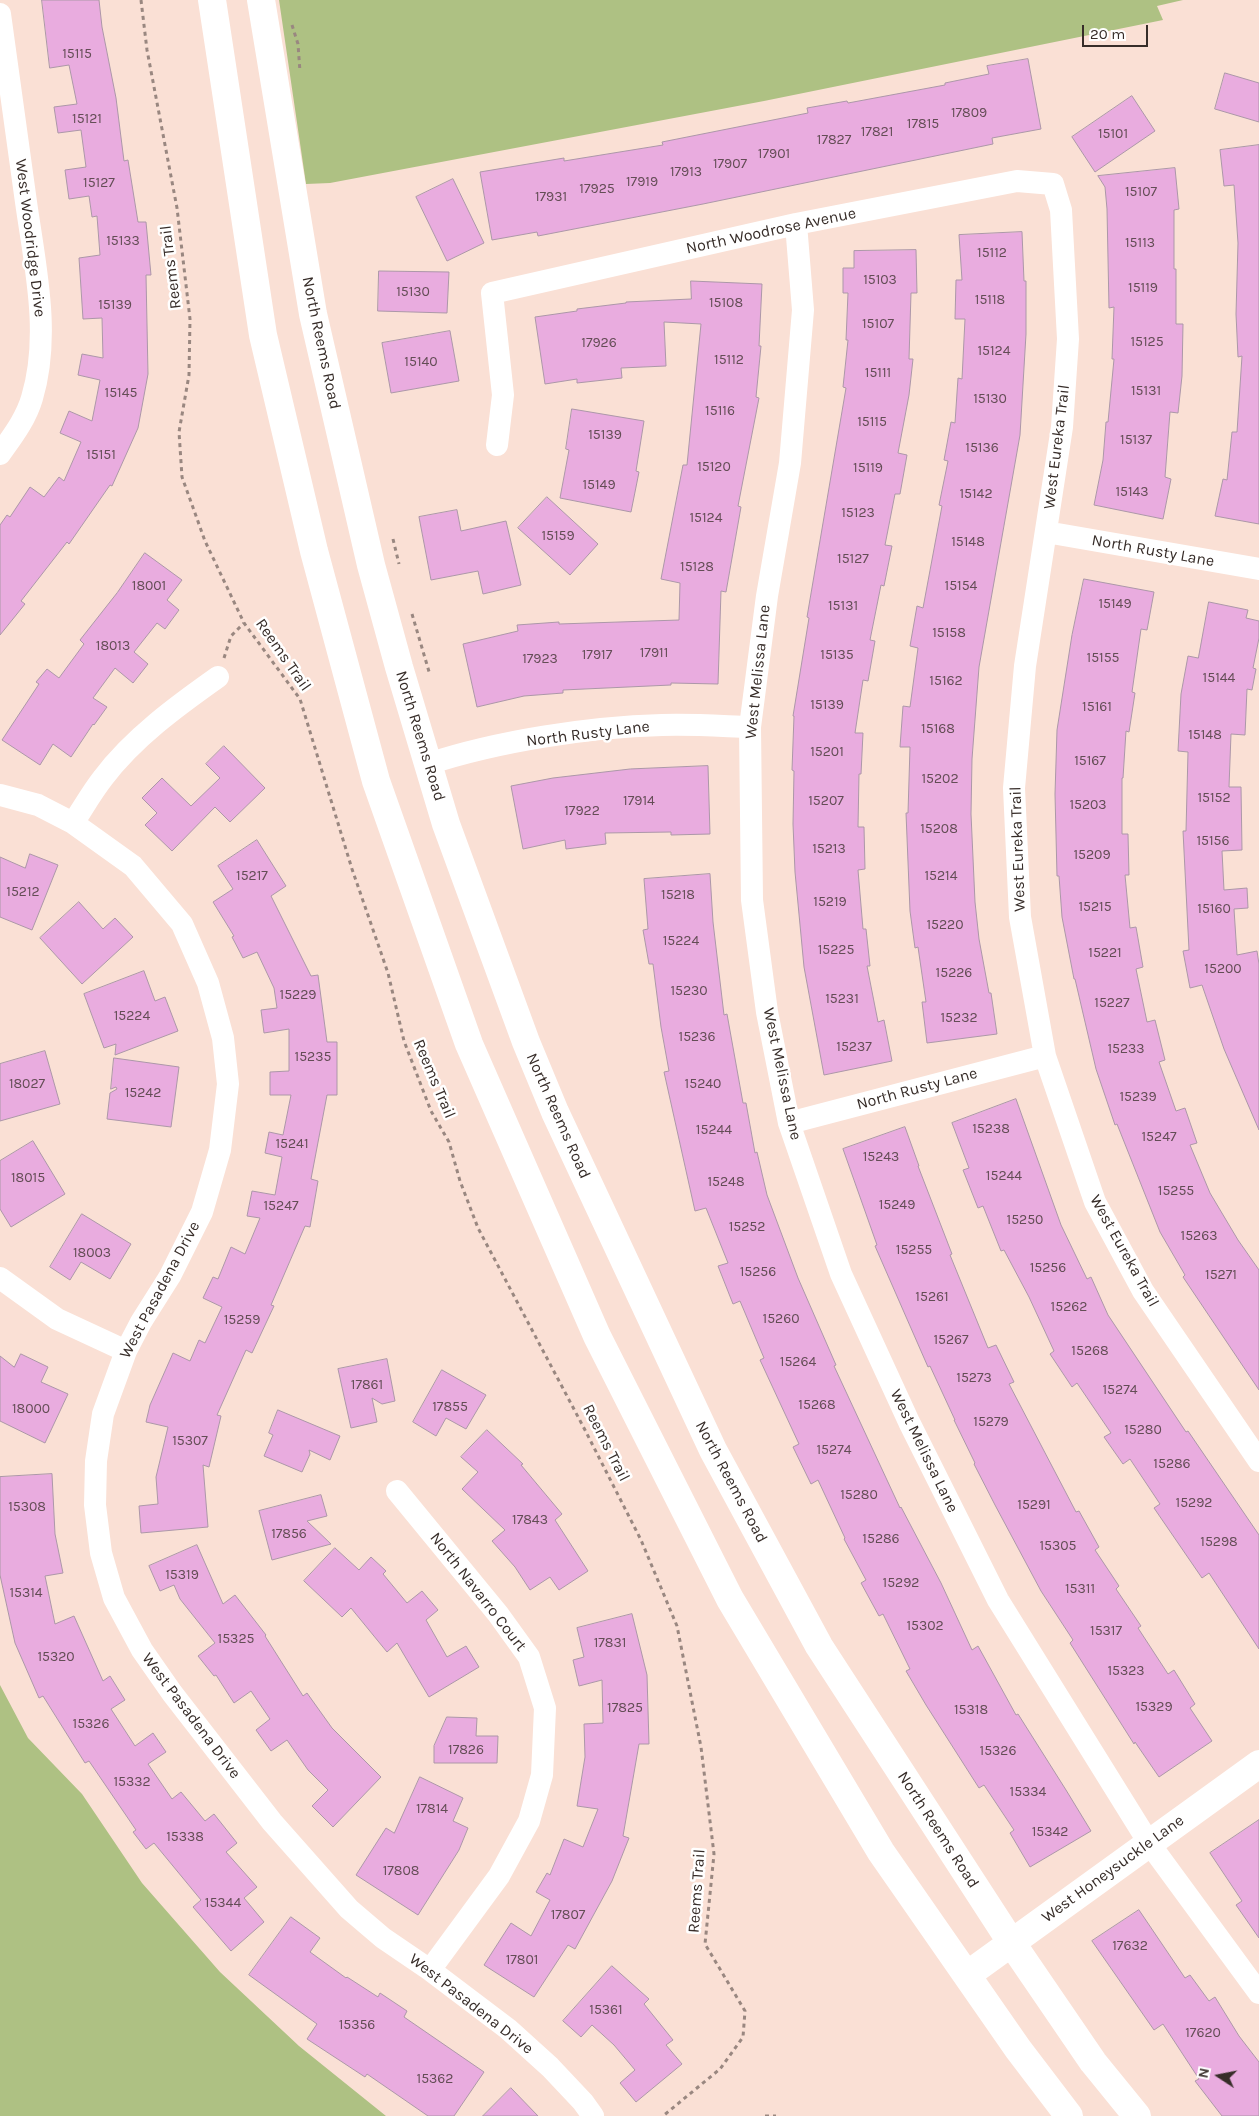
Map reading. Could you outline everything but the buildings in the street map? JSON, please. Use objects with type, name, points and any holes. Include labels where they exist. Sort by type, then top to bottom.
[{"type":"main road","points":[[212,0],[263,334],[314,551],[376,781],[469,1044],[597,1336],[730,1599],[881,1852],[1068,2116]]},
{"type":"main road","name":"North Reems Road","points":[[260,0],[313,314],[371,565],[446,824],[529,1051],[554,1112],[713,1450],[819,1646],[1012,1942],[1093,2062],[1137,2116]]},
{"type":"main road","name":"West Honeysuckle Lane","points":[[967,1975],[1259,1764]]},
{"type":"street","name":"West Woodridge Drive","points":[[0,14],[36,271],[41,324],[39,364],[32,399],[16,433],[0,454]]},
{"type":"street","name":"North Woodrose Avenue","points":[[497,445],[502,395],[492,293],[796,224],[1017,181],[1053,184]]},
{"type":"street","name":"West Eureka Trail","points":[[1053,184],[1061,210],[1068,339],[1062,428],[1025,666],[1014,788],[1020,917],[1045,1056],[1095,1202],[1143,1291],[1259,1461]]},
{"type":"street","name":"West Melissa Lane","points":[[796,224],[803,310],[790,463],[767,596],[750,727],[752,900],[767,1012],[789,1123],[841,1274],[909,1422],[998,1600],[1149,1843],[1259,1993]]},
{"type":"street","name":"North Rusty Lane","points":[[1046,532],[1259,569]]},
{"type":"street","points":[[74,823],[103,777],[144,734],[176,706],[218,677]]},
{"type":"street","name":"North Rusty Lane","points":[[428,764],[452,756],[591,730],[662,725],[750,727]]},
{"type":"street","name":"West Pasadena Drive","points":[[0,795],[38,805],[74,823],[133,866],[182,924],[208,983],[223,1038],[228,1084],[220,1150],[202,1212],[170,1276],[141,1322],[126,1351],[103,1414],[96,1461],[95,1505],[101,1553],[114,1598],[142,1650],[172,1694],[313,1870],[356,1915],[383,1938],[430,1970],[508,2029],[550,2067],[583,2102],[593,2116]]},
{"type":"street","name":"North Rusty Lane","points":[[789,1123],[1045,1056]]},
{"type":"street","points":[[0,1278],[57,1319],[126,1351]]},
{"type":"street","name":"North Navarro Court","points":[[397,1491],[498,1614],[529,1657],[545,1708],[542,1775],[529,1820],[499,1876],[430,1970]]},
{"type":"path","name":"Reems Trail","points":[[141,0],[147,50],[177,208],[190,319],[189,375],[179,432],[182,476],[205,541],[244,623],[300,699],[352,869],[388,973],[404,1041],[428,1102],[449,1142],[460,1181],[478,1228],[641,1540],[677,1626],[701,1748],[714,1854],[705,1944],[745,2011],[743,2037],[720,2069],[663,2116]]},
{"type":"path","points":[[290,18],[298,44],[300,77]]},
{"type":"path","points":[[391,531],[400,568]]},
{"type":"path","points":[[410,606],[431,681]]},
{"type":"path","points":[[218,677],[231,636],[244,623]]},
{"type":"path","points":[[765,2116],[776,2116]]},
{"type":"green space","points":[[279,0],[1183,0],[1157,6],[1163,20],[764,101],[330,183],[306,184]]},
{"type":"green space","points":[[0,1685],[28,1738],[82,1794],[142,1883],[220,1972],[299,2046],[386,2116],[0,2116]]}]
